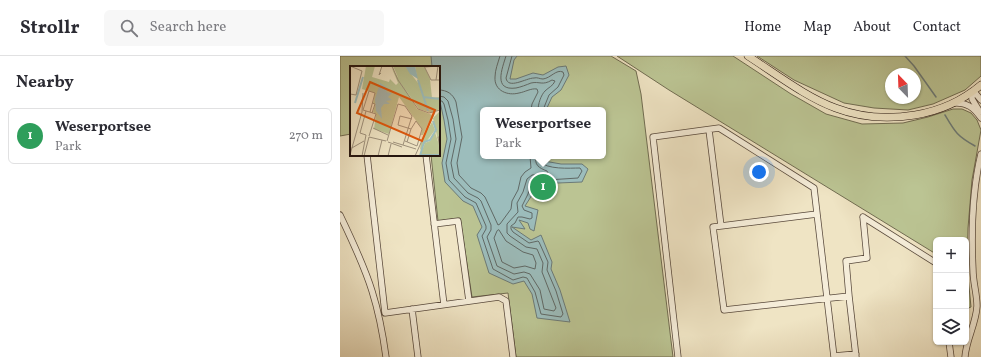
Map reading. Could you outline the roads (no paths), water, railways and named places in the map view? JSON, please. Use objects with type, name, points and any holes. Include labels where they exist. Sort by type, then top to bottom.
[{"type":"main road","points":[[748,56],[818,101],[850,114],[875,118],[898,117],[922,113],[950,104],[972,93],[981,85]]},
{"type":"street","points":[[981,100],[976,94],[972,93],[972,99],[981,114]]},
{"type":"street","points":[[950,104],[961,103],[970,105],[981,118]]},
{"type":"street","points":[[678,357],[653,138],[719,128],[814,188],[834,357],[856,356],[846,261],[867,258],[863,217],[933,261]]},
{"type":"street","points":[[709,130],[721,226]]},
{"type":"street","points":[[965,357],[977,306],[973,281],[972,229],[975,188],[981,154]]},
{"type":"street","points":[[367,156],[385,312],[499,297],[506,301],[513,357]]},
{"type":"street","points":[[426,156],[444,305]]},
{"type":"street","points":[[818,214],[713,227],[724,310],[849,296]]},
{"type":"street","points":[[340,215],[362,263],[372,291],[382,328],[386,357]]},
{"type":"street","points":[[434,224],[458,220],[470,301]]},
{"type":"street","points":[[412,309],[418,357]]},
{"type":"street","points":[[949,345],[951,357]]},
{"type":"water","points":[[431,56],[517,56],[514,60],[510,79],[516,79],[533,73],[543,75],[558,67],[566,66],[569,75],[561,90],[552,97],[547,107],[480,107],[480,159],[545,159],[544,161],[561,164],[582,164],[588,169],[582,182],[534,184],[532,195],[525,206],[538,210],[534,231],[530,229],[528,223],[519,220],[525,229],[512,227],[531,240],[541,235],[552,262],[551,269],[560,290],[570,322],[537,318],[532,294],[524,281],[513,284],[489,273],[477,235],[482,227],[473,206],[463,201],[445,182],[442,163],[447,139],[440,102],[440,66],[432,66]]},
{"type":"waterway","points":[[905,56],[936,97]]},
{"type":"waterway","points":[[945,115],[957,133],[975,146]]},
{"type":"place","name":"Weserportsee","points":[[543,187]]}]
